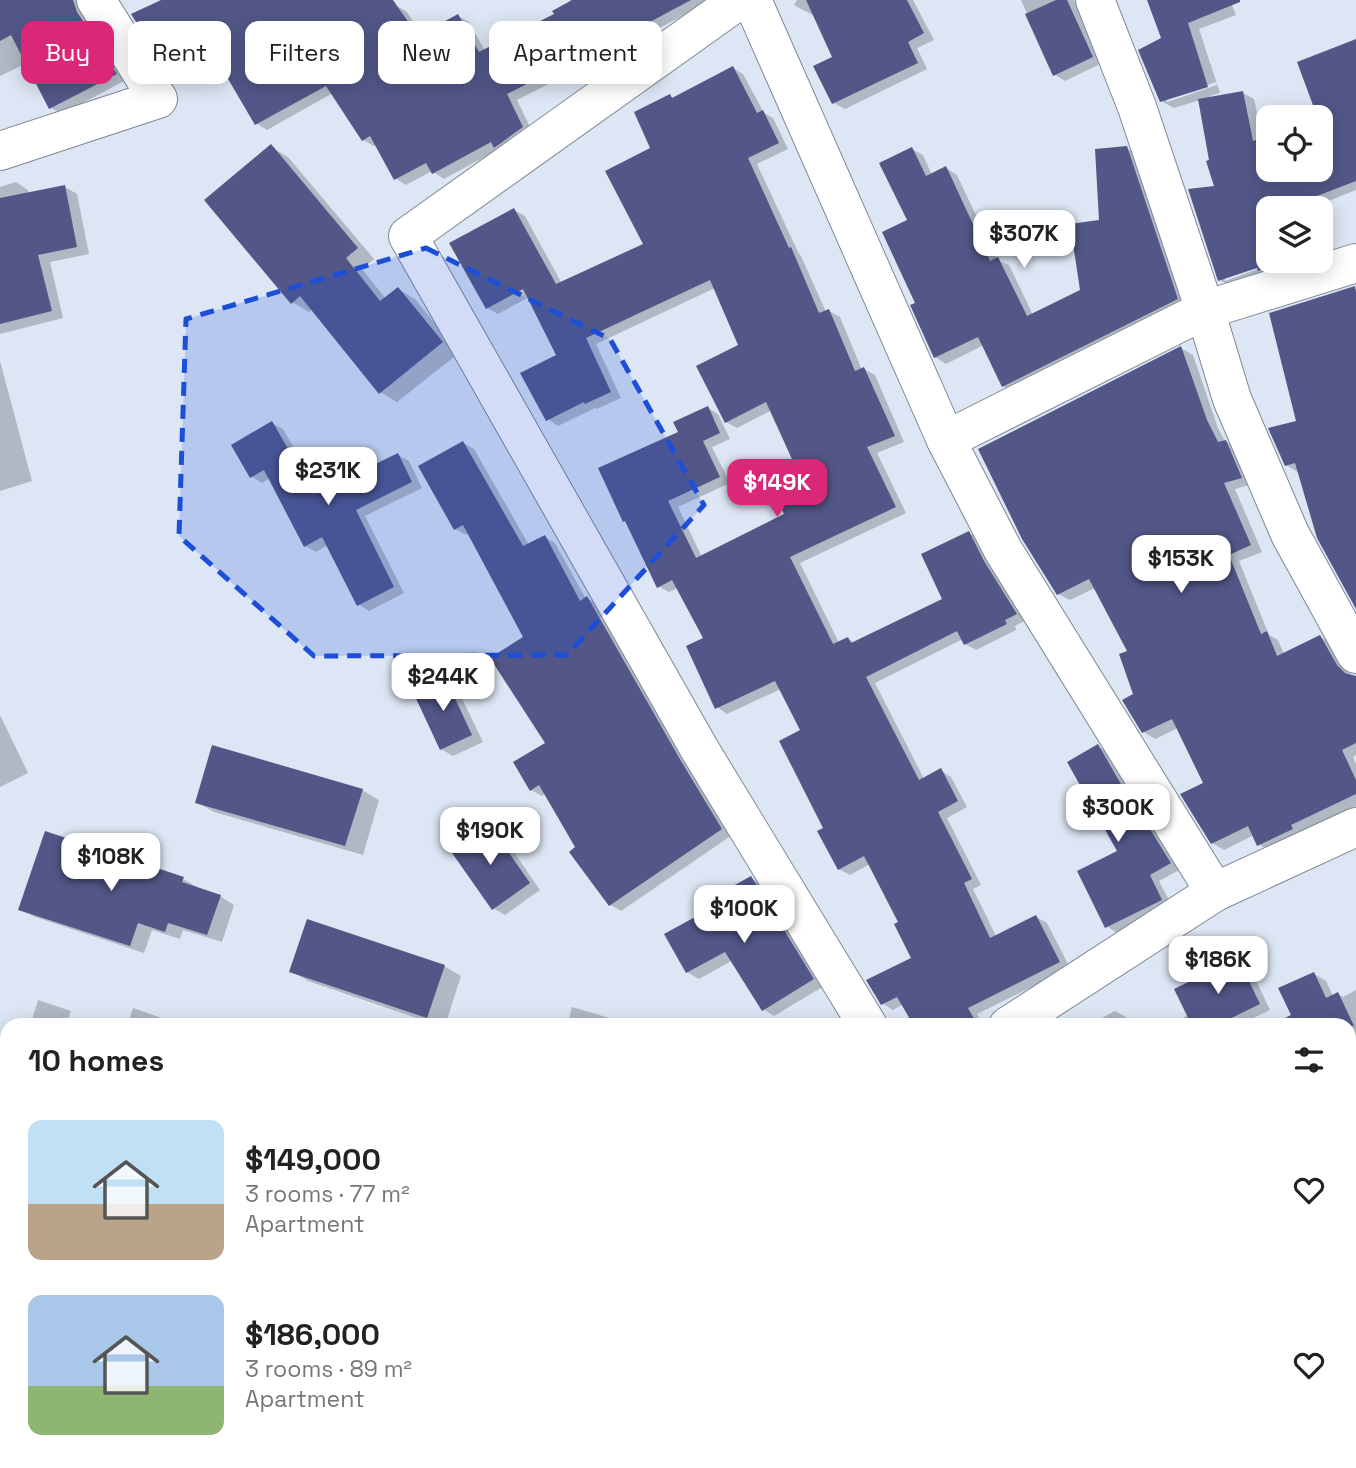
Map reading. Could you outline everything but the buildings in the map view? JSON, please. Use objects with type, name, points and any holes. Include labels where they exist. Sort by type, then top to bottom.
[{"type":"street","points":[[0,151],[158,99],[96,0]]},
{"type":"street","points":[[739,0],[408,236],[700,750],[863,1018]]},
{"type":"street","points":[[752,0],[946,440],[1003,550],[1215,892]]},
{"type":"street","points":[[1095,0],[1137,107],[1233,399],[1290,534],[1356,654]]},
{"type":"street","points":[[946,440],[1205,310],[1356,263]]},
{"type":"street","points":[[1020,1018],[1215,892],[1356,827]]},
{"type":"highlighted area","points":[[426,248],[610,339],[704,505],[567,655],[314,656],[179,536],[186,319]]}]
